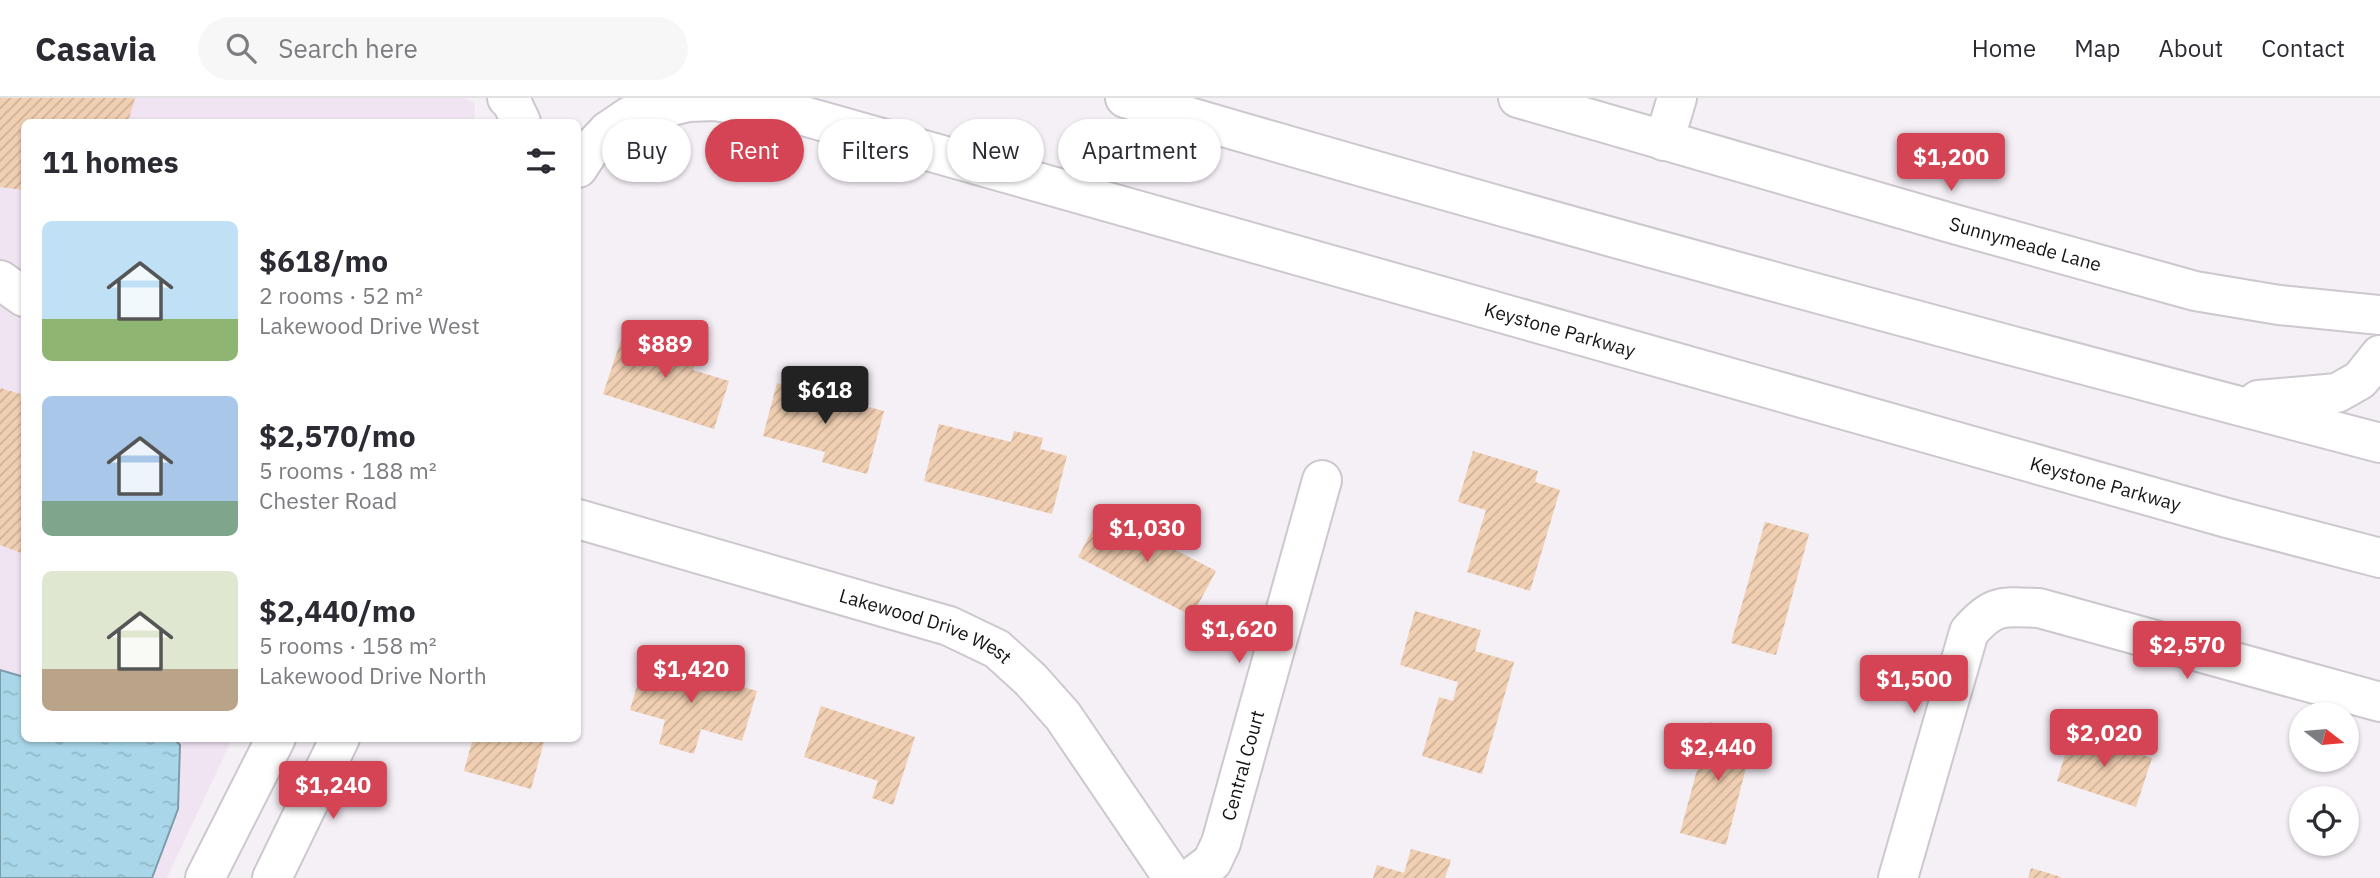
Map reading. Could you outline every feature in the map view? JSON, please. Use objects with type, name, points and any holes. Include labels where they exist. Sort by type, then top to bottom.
[{"type":"main road","points":[[507,98],[520,119]]},
{"type":"main road","name":"Keystone Parkway","points":[[740,98],[2227,519],[2380,558]]},
{"type":"main road","points":[[1125,98],[1303,151],[1681,256],[2380,443]]},
{"type":"main road","name":"Sunnymeade Lane","points":[[1518,98],[2195,291],[2380,315]]},
{"type":"main road","points":[[1664,141],[1676,98]]},
{"type":"main road","points":[[581,163],[614,115],[630,116],[688,102],[716,101],[801,116]]},
{"type":"main road","points":[[0,280],[21,295]]},
{"type":"main road","points":[[2221,402],[2337,393],[2360,380],[2380,355]]},
{"type":"main road","name":"Central Court","points":[[1191,878],[1212,862],[1221,843],[1322,480]]},
{"type":"main road","name":"Lakewood Drive West","points":[[581,520],[949,626],[997,649],[1030,679],[1063,716],[1173,878]]},
{"type":"main road","points":[[1898,878],[1969,632],[1983,616],[2001,607],[2039,608],[2380,702]]},
{"type":"main road","points":[[205,878],[274,742]]},
{"type":"main road","points":[[272,878],[338,742]]},
{"type":"shaded area","points":[[0,98],[464,98],[475,103],[474,119],[21,119],[21,742],[231,742],[167,878],[0,878]]},
{"type":"water","points":[[0,670],[21,676],[21,742],[177,742],[180,745],[178,809],[152,878],[0,878]]},
{"type":"building","points":[[0,98],[135,98],[129,119],[21,119],[21,190],[0,187]]},
{"type":"building","points":[[625,328],[699,352],[693,370],[729,381],[714,429],[603,394]]},
{"type":"building","points":[[777,383],[884,411],[867,474],[822,462],[825,452],[763,436]]},
{"type":"building","points":[[0,388],[21,394],[21,553],[0,545]]},
{"type":"building","points":[[939,424],[1011,442],[1014,431],[1043,438],[1040,449],[1067,456],[1052,514],[924,481]]},
{"type":"building","points":[[1473,451],[1538,471],[1535,482],[1560,490],[1530,591],[1467,572],[1486,510],[1458,502]]},
{"type":"building","points":[[1102,512],[1216,571],[1192,616],[1078,557]]},
{"type":"building","points":[[1765,522],[1809,534],[1776,655],[1731,643]]},
{"type":"building","points":[[1415,611],[1481,630],[1475,651],[1514,662],[1482,774],[1422,756],[1439,697],[1453,701],[1458,682],[1400,665]]},
{"type":"building","points":[[645,659],[757,691],[742,741],[701,729],[694,754],[659,744],[665,720],[630,710]]},
{"type":"building","points":[[821,706],[915,737],[893,805],[872,798],[878,781],[804,757]]},
{"type":"building","points":[[1710,722],[1755,733],[1726,845],[1680,833]]},
{"type":"building","points":[[2072,732],[2152,758],[2136,807],[2057,781]]},
{"type":"building","points":[[472,742],[544,742],[531,789],[464,771]]},
{"type":"building","points":[[1411,849],[1451,860],[1445,878],[1373,878],[1377,865],[1404,873]]},
{"type":"building","points":[[2031,868],[2061,877],[2028,878]]}]
